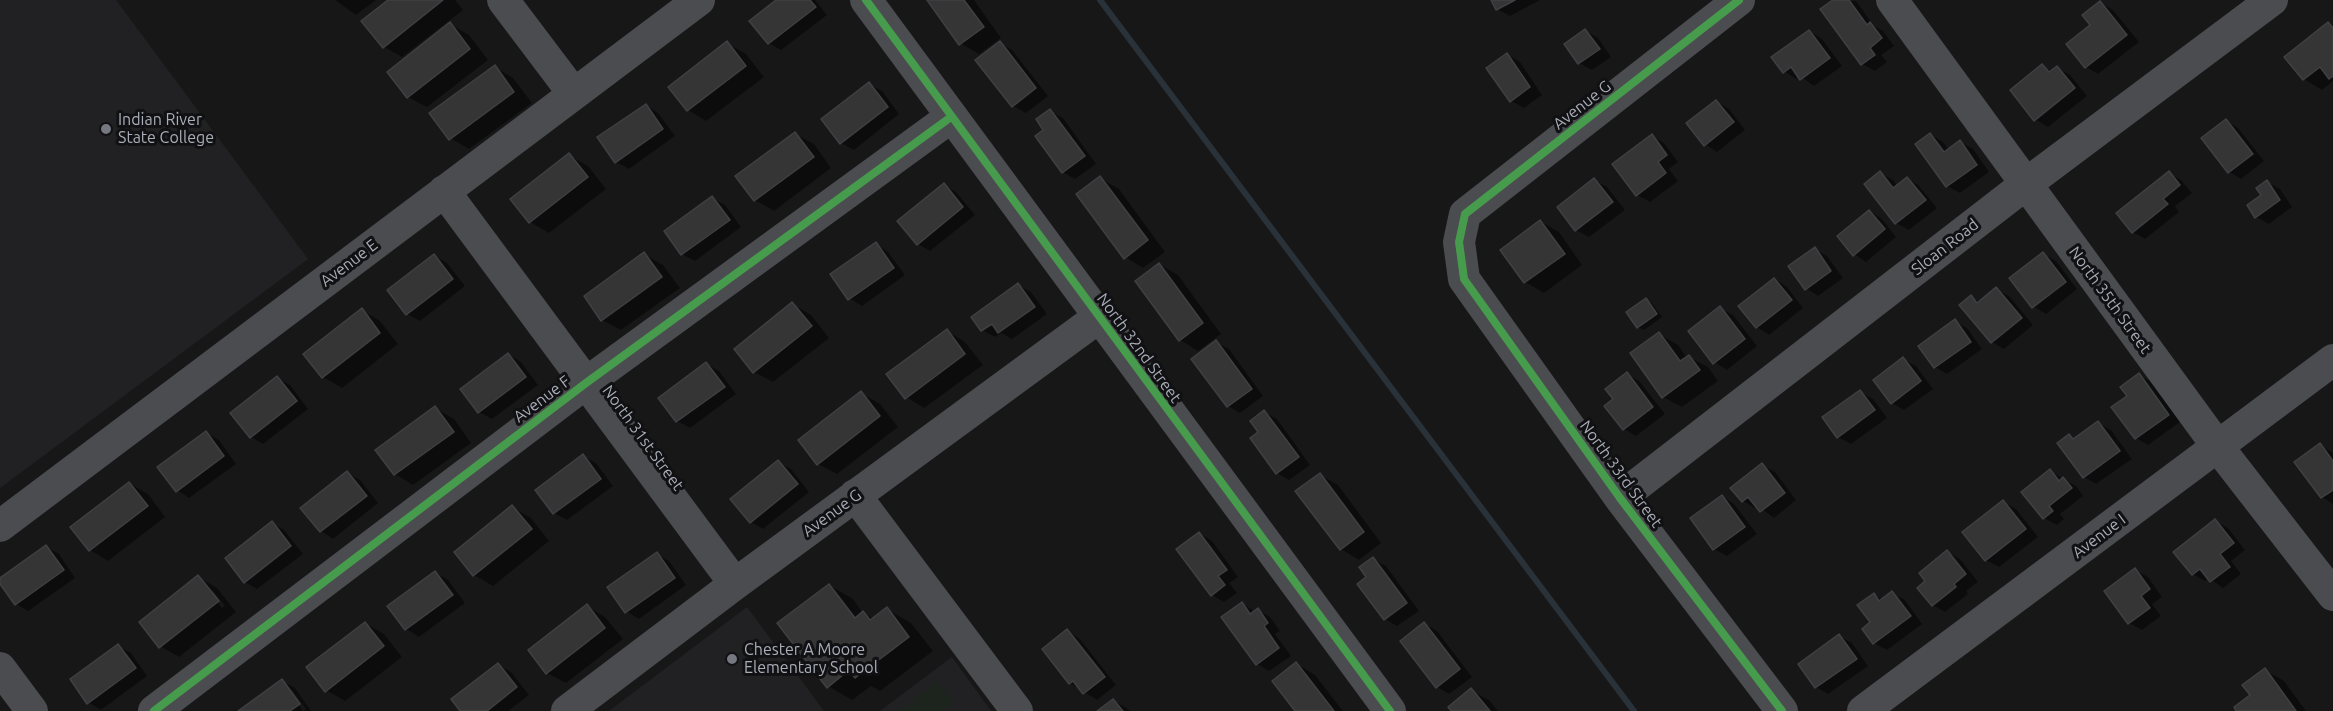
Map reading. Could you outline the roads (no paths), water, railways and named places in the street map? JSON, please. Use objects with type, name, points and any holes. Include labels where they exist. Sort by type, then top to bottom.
[{"type":"street","points":[[503,0],[574,94]]},
{"type":"street","name":"Avenue E","points":[[0,526],[699,0]]},
{"type":"street","name":"North 32nd Street","points":[[866,0],[1390,711]]},
{"type":"street","name":"Avenue G","points":[[1460,242],[1465,214],[1739,0]]},
{"type":"street","name":"North 35th Street","points":[[1892,0],[2218,447],[2333,596]]},
{"type":"street","name":"Sloan Road","points":[[1620,498],[2026,184],[2272,0]]},
{"type":"street","name":"Avenue F","points":[[154,711],[586,383],[951,117]]},
{"type":"street","name":"North 31st Street","points":[[444,191],[735,584]]},
{"type":"street","name":"North 33rd Street","points":[[1460,242],[1464,279],[1620,498],[1782,711]]},
{"type":"street","name":"Avenue G","points":[[567,711],[855,495],[1099,317]]},
{"type":"street","name":"Avenue I","points":[[1863,711],[2333,360]]},
{"type":"street","points":[[855,495],[1017,711]]},
{"type":"street","points":[[0,668],[32,711]]},
{"type":"waterway","points":[[1100,0],[1634,711]]},
{"type":"place","name":"Indian River State College","points":[[106,129]]},
{"type":"place","name":"Chester A Moore Elementary School","points":[[732,659]]}]
